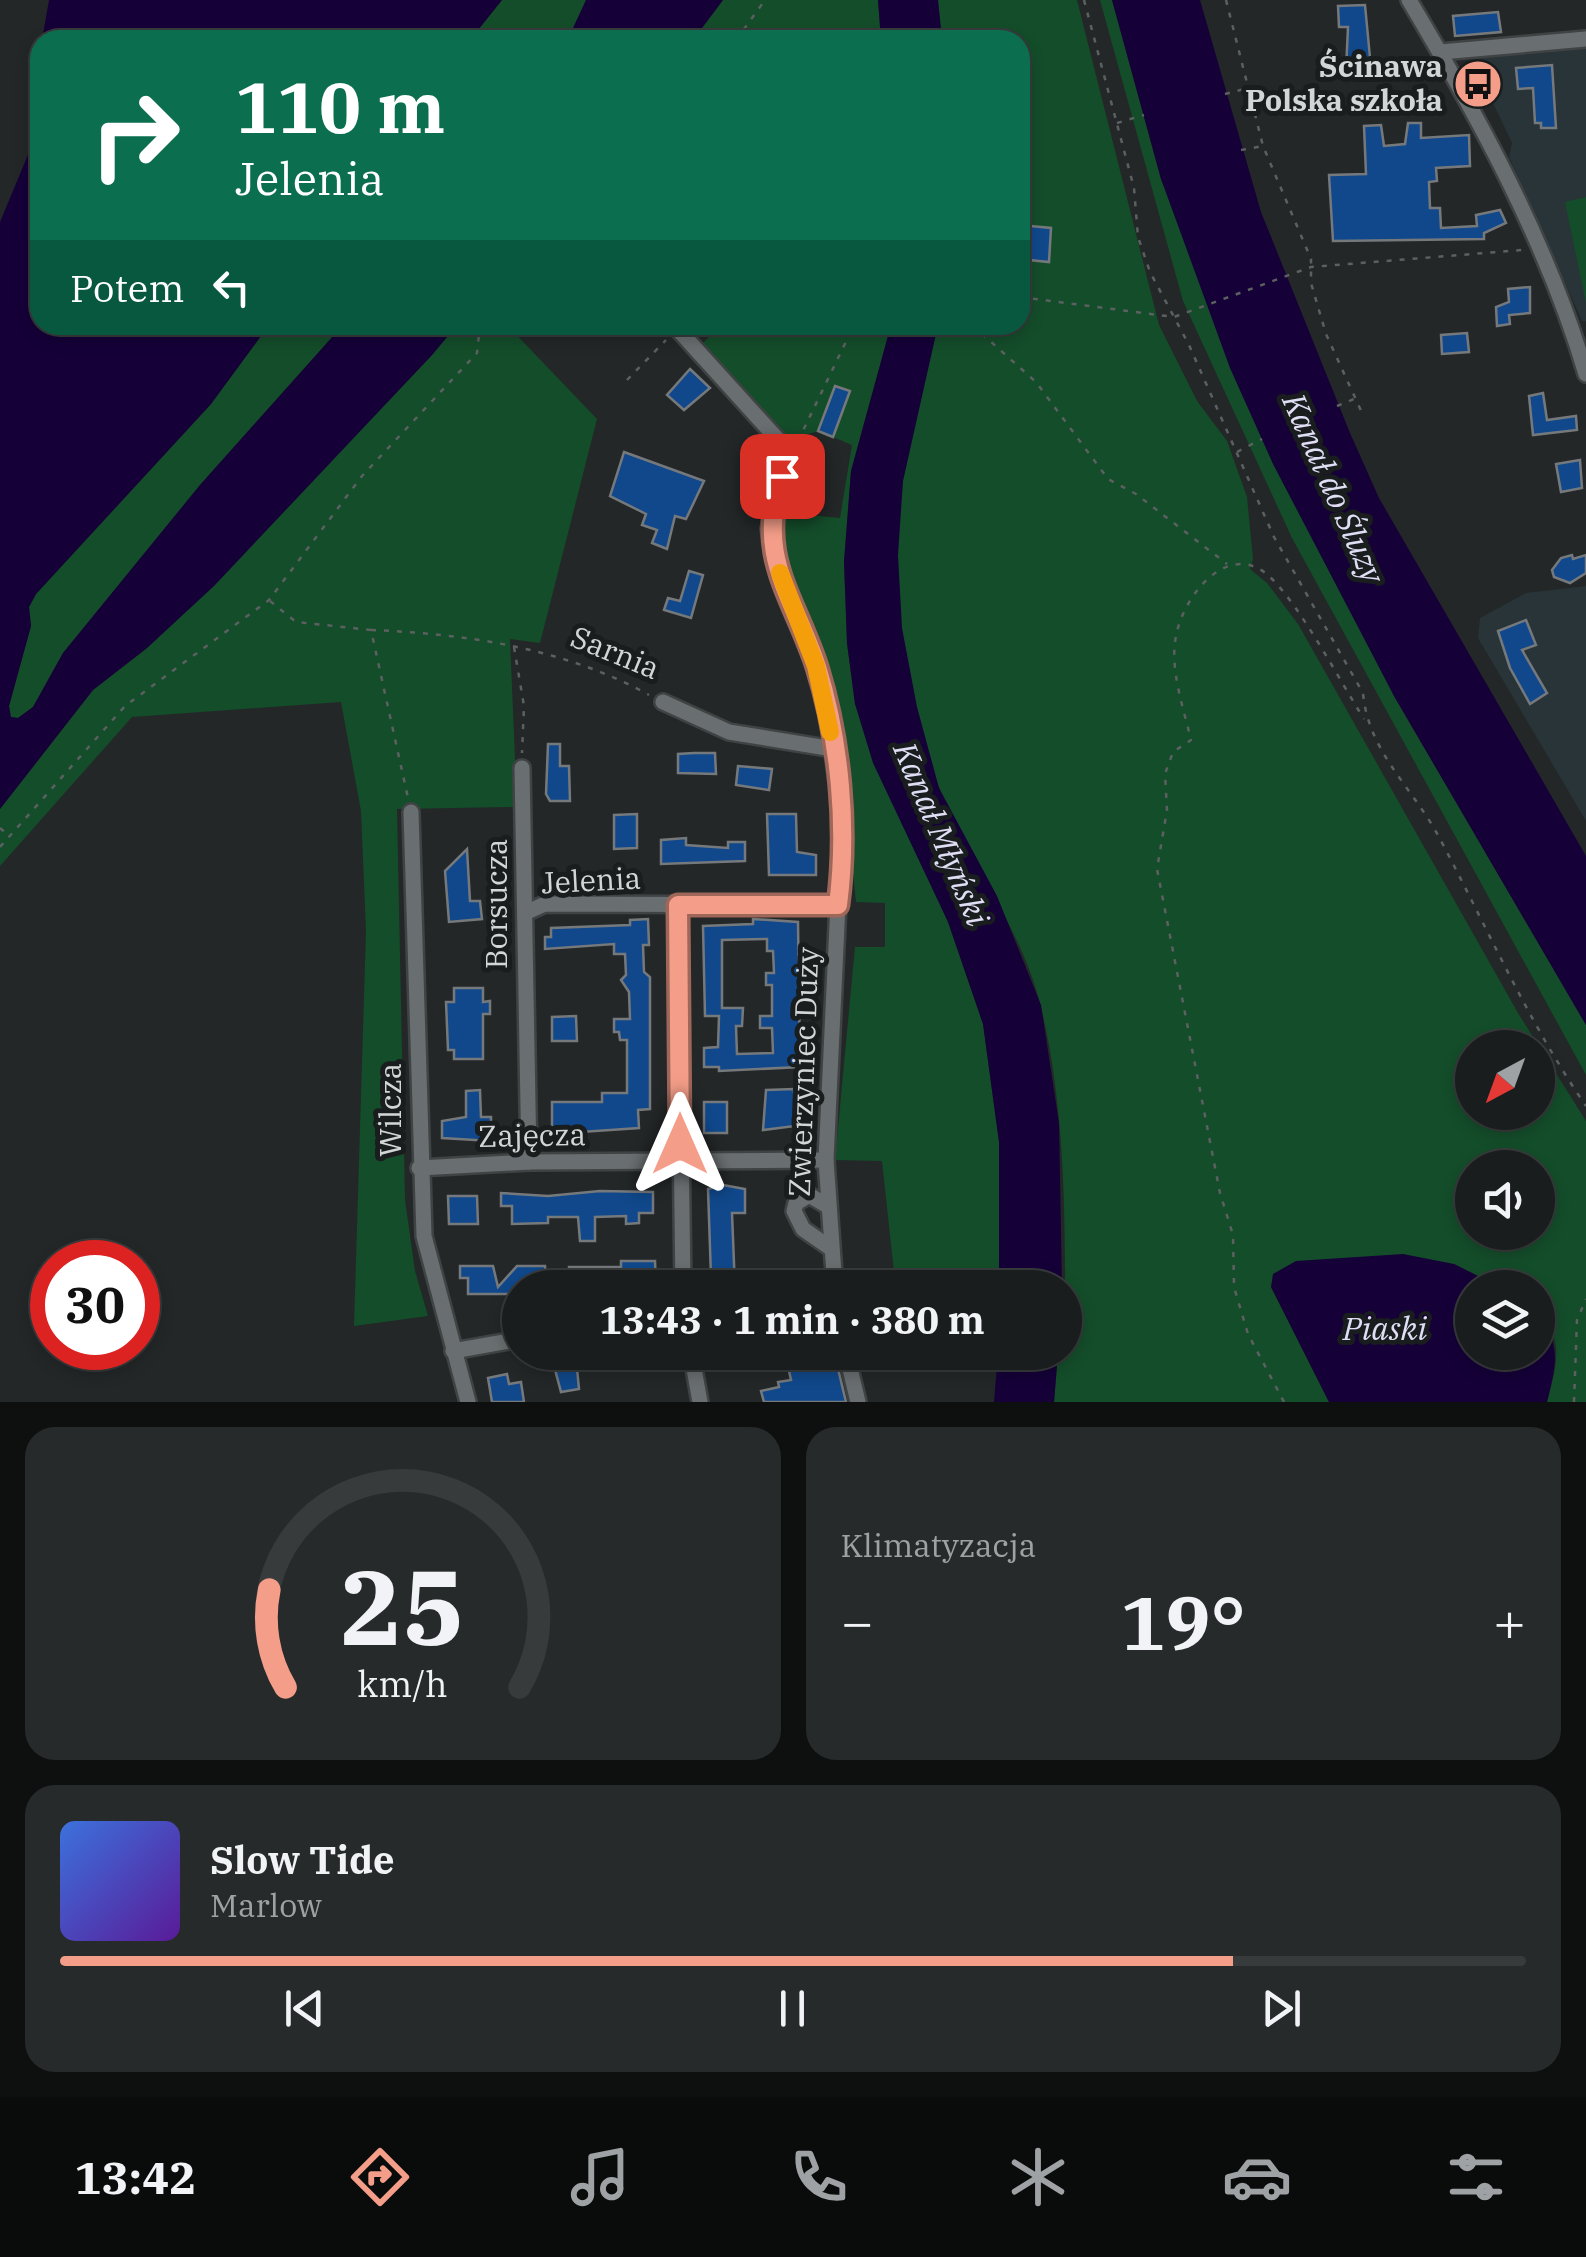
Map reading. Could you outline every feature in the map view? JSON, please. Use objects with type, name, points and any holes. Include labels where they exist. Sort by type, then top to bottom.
[{"type":"street","points":[[1410,0],[1442,52],[1538,248],[1584,369]]},
{"type":"street","points":[[1442,52],[1585,40]]},
{"type":"street","points":[[683,335],[790,452]]},
{"type":"street","name":"Zwierzyniec Duży","points":[[790,452],[770,530],[775,560],[816,666],[842,818],[826,1160],[832,1270]]},
{"type":"street","name":"Sarnia","points":[[663,702],[729,732],[832,749]]},
{"type":"street","name":"Borsucza","points":[[522,768],[529,1162]]},
{"type":"street","name":"Wilcza","points":[[411,812],[424,1236],[468,1402]]},
{"type":"street","name":"Jelenia","points":[[527,912],[546,904],[838,905]]},
{"type":"street","points":[[678,905],[682,1270]]},
{"type":"street","name":"Zajęcza","points":[[419,1168],[529,1162],[826,1160]]},
{"type":"street","points":[[826,1205],[809,1196],[796,1203],[794,1211],[804,1229],[829,1246]]},
{"type":"street","points":[[453,1350],[502,1342]]},
{"type":"street","points":[[694,1370],[700,1402]]},
{"type":"street","points":[[850,1370],[858,1402]]},
{"type":"path","points":[[743,30],[765,0]]},
{"type":"path","points":[[1084,0],[1134,188],[1138,237],[1150,272],[1274,538],[1363,693],[1365,720]]},
{"type":"path","points":[[1226,0],[1263,146],[1311,267],[1326,334],[1363,414]]},
{"type":"path","points":[[1225,94],[1249,88]]},
{"type":"path","points":[[1117,123],[1144,115]]},
{"type":"path","points":[[1240,150],[1263,146]]},
{"type":"path","points":[[1030,298],[1174,317],[1311,267],[1538,248]]},
{"type":"path","points":[[0,847],[125,706],[269,600],[362,476],[477,353],[479,335]]},
{"type":"path","points":[[627,380],[669,335]]},
{"type":"path","points":[[790,452],[806,429],[849,335]]},
{"type":"path","points":[[983,335],[1036,382],[1108,479],[1136,494],[1226,564]]},
{"type":"path","points":[[1338,406],[1356,398]]},
{"type":"path","points":[[1236,452],[1262,439]]},
{"type":"path","points":[[1284,1402],[1248,1334],[1234,1287],[1233,1236],[1220,1193],[1157,869],[1168,810],[1165,774],[1173,752],[1191,740],[1179,692],[1175,642],[1186,611],[1208,578],[1226,564],[1246,561],[1271,578],[1438,835],[1526,1013],[1586,1106]]},
{"type":"path","name":"Sarnia","points":[[269,600],[296,622],[442,633],[514,646],[607,673],[663,702]]},
{"type":"path","points":[[371,630],[411,812]]},
{"type":"path","points":[[514,646],[524,706],[522,768]]},
{"type":"path","points":[[0,828],[9,836]]},
{"type":"path","points":[[1574,1402],[1577,1320],[1586,1299]]},
{"type":"shaded area","points":[[1586,45],[1586,321],[1582,321],[1509,157],[1512,143],[1469,52]]},
{"type":"shaded area","points":[[1586,586],[1586,821],[1478,638],[1480,618],[1526,593]]},
{"type":"green space","points":[[502,0],[586,0],[574,30],[478,30]]},
{"type":"green space","points":[[723,0],[878,0],[880,30],[700,30]]},
{"type":"green space","points":[[938,0],[1077,0],[1159,325],[1197,401],[1227,441],[1247,497],[1253,559],[1250,569],[1267,583],[1298,624],[1529,1030],[1455,1030],[1455,1130],[1555,1130],[1555,1072],[1586,1121],[1586,1402],[1547,1402],[1556,1354],[1555,1270],[1466,1270],[1454,1264],[1271,1287],[1329,1402],[1054,1402],[1057,1370],[1082,1370],[1082,1270],[1065,1270],[1063,1180],[1050,1049],[1041,1007],[1021,950],[951,815],[916,714],[899,596],[903,480],[936,335],[1030,335],[1030,30],[941,30]]},
{"type":"green space","points":[[1100,0],[1112,0],[1161,179],[1394,696],[1586,1025],[1586,1075],[1292,538],[1183,301]]},
{"type":"green space","points":[[1586,197],[1586,303],[1565,202]]},
{"type":"green space","points":[[262,335],[334,335],[200,485],[63,653],[33,707],[18,718],[10,717],[9,706],[31,626],[29,607],[36,594],[211,404]]},
{"type":"green space","points":[[517,335],[597,419],[540,643],[510,639],[517,807],[397,809],[405,1200],[415,1271],[428,1316],[354,1326],[366,931],[361,811],[341,702],[132,717],[0,866],[0,809],[93,690],[147,648],[214,585],[447,337]]},
{"type":"green space","points":[[711,335],[888,335],[851,471],[844,562],[847,643],[855,704],[948,922],[983,1024],[999,1142],[999,1270],[894,1270],[882,1161],[835,1160],[855,947],[885,947],[885,903],[856,902],[836,711],[779,541],[787,513],[840,518],[852,445],[833,437],[850,391],[835,386],[819,431],[787,440],[701,345]]},
{"type":"water","points":[[49,0],[502,0],[478,30],[44,30]]},
{"type":"water","points":[[586,0],[723,0],[700,30],[573,28]]},
{"type":"water","points":[[878,0],[938,0],[941,30],[880,30]]},
{"type":"water","name":"Kanał do Śluzy","points":[[1112,0],[1200,0],[1261,212],[1379,498],[1586,856],[1586,1025],[1394,696],[1273,464],[1230,368],[1161,179]]},
{"type":"water","points":[[30,150],[30,335],[262,335],[211,404],[36,594],[29,607],[31,626],[9,706],[11,717],[18,718],[33,707],[63,653],[200,485],[334,335],[447,335],[214,586],[147,648],[93,690],[0,809],[0,222]]},
{"type":"water","name":"Kanał Młyński","points":[[888,335],[936,335],[903,481],[898,555],[902,628],[917,707],[939,788],[997,896],[1041,1005],[1059,1123],[1062,1270],[999,1270],[999,1142],[983,1024],[948,922],[873,763],[855,704],[847,643],[844,562],[851,471]]},
{"type":"water","name":"Piaski","points":[[1403,1254],[1466,1270],[1455,1270],[1455,1370],[1554,1370],[1547,1402],[1329,1402],[1271,1287],[1273,1274],[1296,1261]]},
{"type":"water","points":[[997,1370],[1057,1370],[1054,1402],[994,1402]]},
{"type":"building","points":[[1365,5],[1371,68],[1346,70],[1348,27],[1339,27],[1338,6]]},
{"type":"building","points":[[1498,12],[1501,32],[1455,36],[1453,16]]},
{"type":"building","points":[[1552,65],[1556,128],[1541,128],[1541,123],[1535,123],[1533,88],[1518,89],[1516,68]]},
{"type":"building","points":[[1408,123],[1421,123],[1421,138],[1469,135],[1470,166],[1436,168],[1437,181],[1429,182],[1430,208],[1440,208],[1441,228],[1477,226],[1476,215],[1500,210],[1506,223],[1484,233],[1484,239],[1333,241],[1329,175],[1366,174],[1364,126],[1381,125],[1384,146],[1405,144]]},
{"type":"building","points":[[1030,226],[1051,228],[1049,262],[1030,260]]},
{"type":"building","points":[[1530,287],[1530,313],[1509,315],[1510,324],[1497,326],[1496,307],[1509,302],[1508,289]]},
{"type":"building","points":[[1467,333],[1469,352],[1442,354],[1441,335]]},
{"type":"building","points":[[690,369],[710,388],[684,410],[667,395]]},
{"type":"building","points":[[835,386],[850,391],[833,437],[818,431]]},
{"type":"building","points":[[1543,393],[1547,420],[1576,416],[1577,430],[1533,435],[1529,396]]},
{"type":"building","points":[[624,452],[704,481],[686,519],[675,516],[667,549],[652,543],[657,530],[642,525],[646,514],[610,496]]},
{"type":"building","points":[[1580,460],[1582,488],[1561,492],[1556,464]]},
{"type":"building","points":[[1572,555],[1573,559],[1586,555],[1586,573],[1570,583],[1554,577],[1552,570],[1561,558]]},
{"type":"building","points":[[689,571],[703,575],[691,618],[664,610],[668,598],[680,601]]},
{"type":"building","points":[[1526,620],[1536,645],[1522,650],[1547,693],[1530,704],[1510,668],[1498,631]]},
{"type":"building","points":[[548,744],[560,744],[560,766],[569,766],[570,801],[550,801],[546,794]]},
{"type":"building","points":[[715,753],[716,774],[678,773],[678,754]]},
{"type":"building","points":[[738,766],[772,769],[769,790],[736,785]]},
{"type":"building","points":[[637,814],[637,848],[614,849],[614,815]]},
{"type":"building","points":[[767,814],[796,814],[797,852],[816,855],[816,875],[769,875]]},
{"type":"building","points":[[686,838],[686,845],[728,848],[728,842],[745,842],[745,861],[661,864],[661,840]]},
{"type":"building","points":[[467,849],[470,901],[480,901],[482,919],[449,922],[445,871]]},
{"type":"building","points":[[648,919],[649,945],[643,945],[644,972],[650,977],[650,1109],[638,1110],[639,1128],[552,1134],[552,1102],[602,1102],[602,1093],[627,1093],[627,1040],[620,1040],[619,1032],[614,1032],[614,1019],[630,1019],[629,992],[621,980],[626,975],[625,954],[614,954],[614,944],[545,949],[545,937],[551,937],[551,928],[630,925],[630,920]]},
{"type":"building","points":[[753,919],[798,922],[800,1067],[719,1071],[719,1067],[704,1067],[704,1048],[718,1047],[719,1016],[705,1016],[703,926],[753,924]],"holes":[[[767,939],[767,951],[773,951],[774,973],[766,973],[766,985],[772,985],[772,1016],[760,1016],[760,1028],[772,1028],[773,1053],[737,1054],[736,1026],[742,1026],[743,1008],[722,1008],[722,940]]]},
{"type":"building","points":[[454,988],[483,988],[483,1002],[490,1001],[490,1014],[483,1014],[483,1059],[454,1059],[454,1050],[448,1050],[446,1002],[454,1002]]},
{"type":"building","points":[[576,1016],[577,1041],[552,1041],[552,1017]]},
{"type":"building","points":[[794,1089],[795,1126],[763,1130],[766,1090]]},
{"type":"building","points":[[480,1090],[481,1117],[491,1117],[491,1141],[442,1138],[442,1121],[466,1117],[466,1091]]},
{"type":"building","points":[[704,1102],[727,1102],[727,1133],[704,1133]]},
{"type":"building","points":[[723,1185],[745,1189],[745,1213],[732,1213],[734,1270],[711,1270],[708,1189]]},
{"type":"building","points":[[600,1191],[653,1192],[653,1213],[639,1213],[639,1223],[626,1224],[626,1216],[595,1217],[595,1241],[580,1241],[578,1217],[548,1217],[548,1223],[512,1224],[512,1206],[501,1206],[501,1193],[548,1196]]},
{"type":"building","points":[[448,1196],[477,1196],[478,1224],[449,1224]]},
{"type":"building","points":[[621,1261],[655,1261],[655,1270],[569,1270],[569,1267],[621,1267]]},
{"type":"building","points":[[460,1266],[493,1266],[498,1287],[502,1283],[502,1294],[468,1294],[468,1278],[460,1278]]},
{"type":"building","points":[[517,1266],[545,1266],[545,1270],[513,1270]]},
{"type":"building","points":[[555,1370],[577,1370],[579,1389],[561,1392]]},
{"type":"building","points":[[838,1370],[846,1402],[764,1402],[761,1391],[791,1380],[789,1371]]},
{"type":"building","points":[[507,1374],[509,1384],[521,1382],[524,1402],[492,1402],[488,1378]]},
{"type":"slow traffic","points":[[780,573],[816,666],[830,732]]},
{"type":"place","name":"Ścinawa Polska szkoła","points":[[1478,84]]},
{"type":"route","points":[[680,1144],[678,905],[838,905],[843,867],[842,818],[827,709],[816,666],[775,560],[770,530],[782,476]]}]
